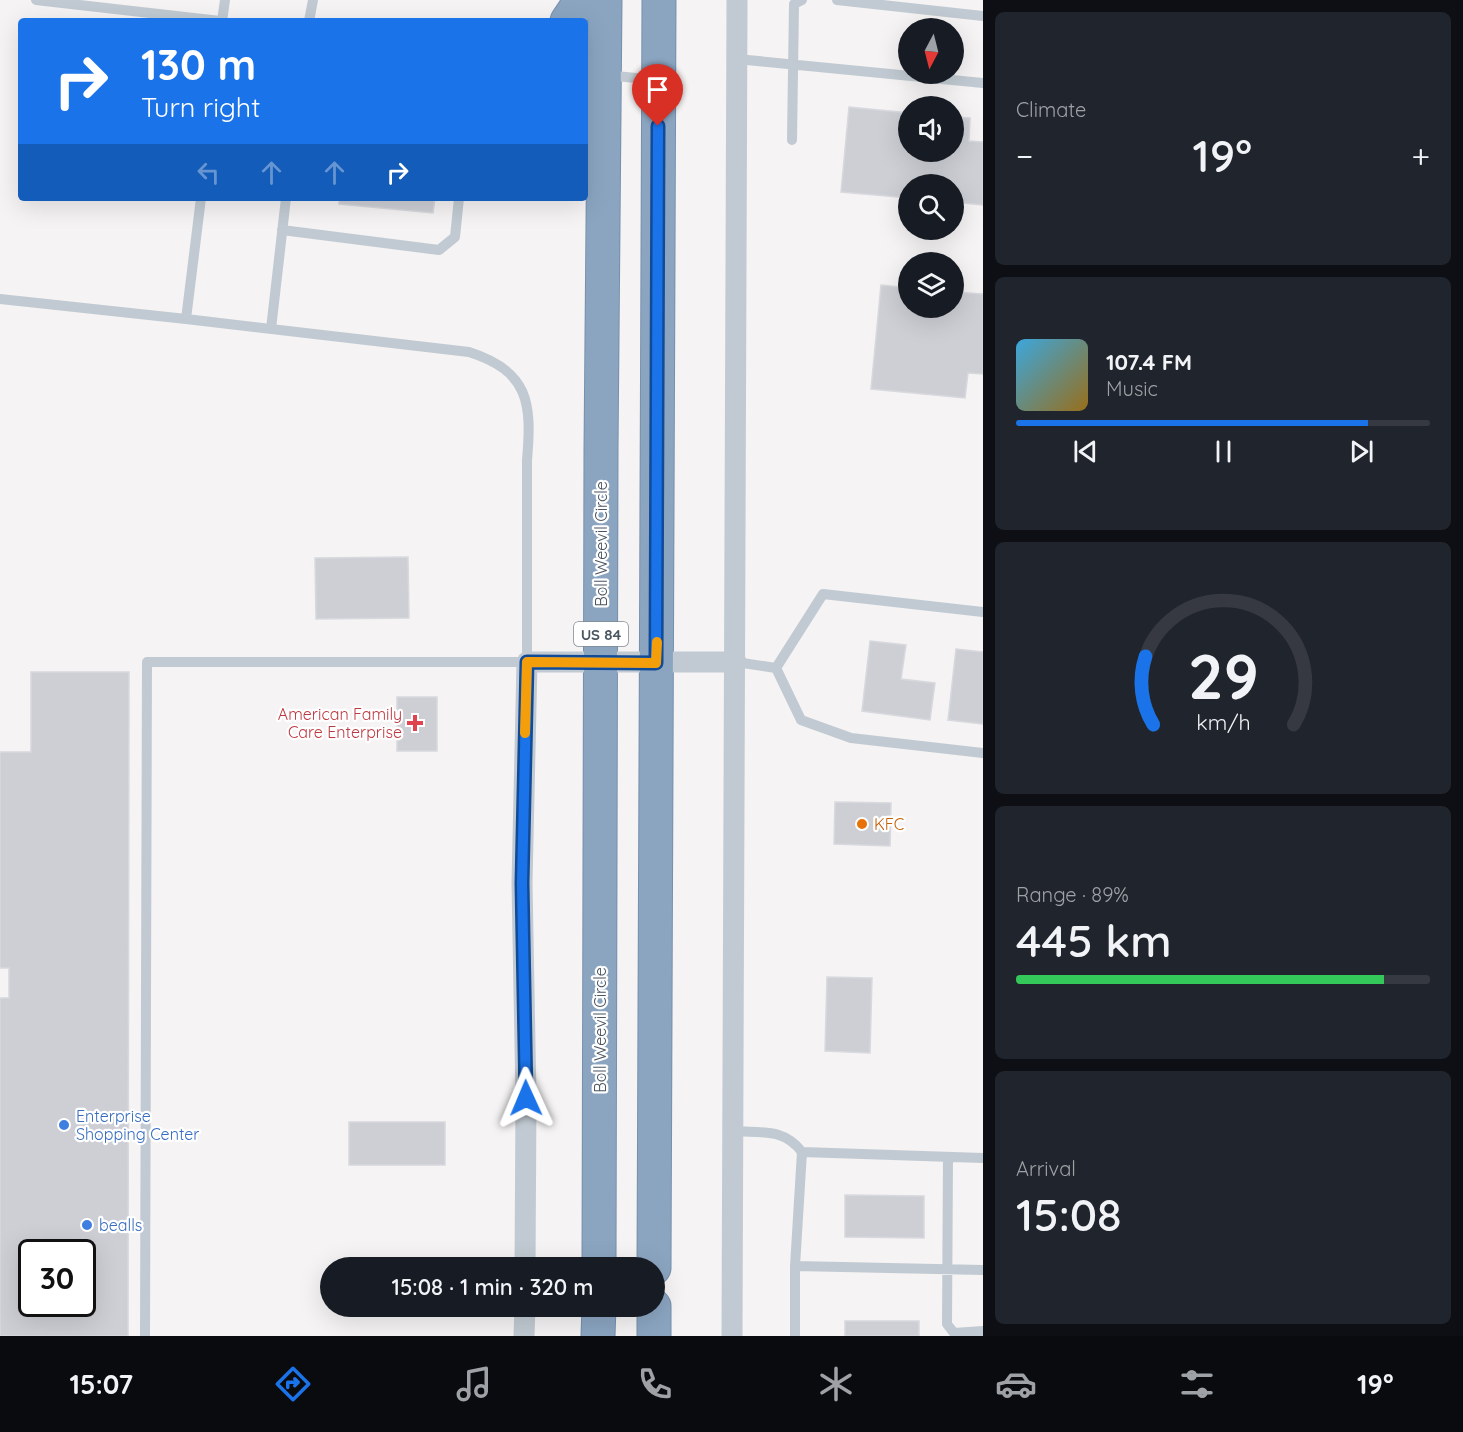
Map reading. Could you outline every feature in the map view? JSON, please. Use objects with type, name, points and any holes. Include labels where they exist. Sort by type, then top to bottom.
[{"type":"highway","points":[[569,18],[581,0]]},
{"type":"highway","name":"Boll Weevil Circle","points":[[600,1257],[602,190],[594,74],[605,0]]},
{"type":"highway","points":[[654,1257],[659,0]]},
{"type":"highway","points":[[588,157],[602,190]]},
{"type":"highway","points":[[598,1336],[599,1317]]},
{"type":"highway","points":[[654,1317],[654,1336]]},
{"type":"street","points":[[732,1336],[737,0]]},
{"type":"street","points":[[525,1257],[526,1098],[522,883],[527,662],[736,662]]},
{"type":"street","points":[[524,1336],[525,1317]]},
{"type":"lane","points":[[36,0],[195,18]]},
{"type":"lane","points":[[222,18],[225,0]]},
{"type":"lane","points":[[310,18],[313,0]]},
{"type":"lane","points":[[792,140],[794,4],[802,0]]},
{"type":"lane","points":[[837,0],[983,16]]},
{"type":"lane","points":[[737,58],[983,83]]},
{"type":"lane","points":[[594,74],[658,80]]},
{"type":"lane","points":[[186,319],[201,201]]},
{"type":"lane","points":[[271,329],[286,201]]},
{"type":"lane","points":[[282,230],[439,250],[455,237],[459,201]]},
{"type":"lane","points":[[0,299],[468,352],[494,361],[516,379],[527,403],[530,431],[527,472],[527,662],[147,662],[145,1336]]},
{"type":"lane","points":[[777,668],[823,594],[983,612]]},
{"type":"lane","points":[[736,662],[777,668]]},
{"type":"lane","points":[[777,668],[801,720],[851,738],[983,753]]},
{"type":"lane","points":[[734,1131],[776,1134],[792,1139],[802,1152],[795,1266],[795,1336]]},
{"type":"lane","points":[[802,1152],[983,1158]]},
{"type":"lane","points":[[948,1157],[945,1269],[947,1324],[954,1334],[983,1331]]},
{"type":"lane","points":[[795,1266],[983,1270]]},
{"type":"building","points":[[849,107],[898,112],[898,162],[964,162],[964,118],[970,118],[969,141],[983,142],[983,205],[964,203],[964,174],[898,174],[898,197],[841,192]]},
{"type":"building","points":[[339,201],[435,201],[433,213],[339,204]]},
{"type":"building","points":[[881,285],[898,287],[898,318],[964,318],[964,293],[983,294],[983,374],[968,373],[965,398],[871,389]]},
{"type":"building","points":[[408,557],[409,618],[316,619],[315,558]]},
{"type":"building","points":[[870,641],[906,645],[901,679],[935,683],[930,720],[862,711]]},
{"type":"building","points":[[956,649],[983,652],[983,724],[948,720]]},
{"type":"building","name":"Enterprise Shopping Center","points":[[31,672],[129,672],[128,1336],[0,1336],[0,998],[9,998],[9,968],[0,968],[0,752],[31,752]]},
{"type":"building","points":[[397,697],[437,697],[437,751],[397,751]]},
{"type":"building","name":"KFC","points":[[835,802],[891,803],[890,846],[834,844]]},
{"type":"building","points":[[827,977],[872,978],[870,1053],[825,1051]]},
{"type":"building","points":[[349,1122],[445,1122],[445,1165],[349,1165]]},
{"type":"building","points":[[845,1195],[924,1196],[924,1238],[845,1237]]},
{"type":"building","points":[[845,1321],[919,1321],[919,1336],[845,1336]]},
{"type":"slow traffic","points":[[525,733],[527,662],[656,663],[657,642]]},
{"type":"place","name":"American Family Care Enterprise","points":[[415,723]]},
{"type":"place","name":"KFC","points":[[862,824]]},
{"type":"place","name":"Enterprise Shopping Center","points":[[64,1125]]},
{"type":"place","name":"bealls","points":[[87,1225]]},
{"type":"route","points":[[526,1098],[522,883],[527,662],[656,663],[658,126]]}]
